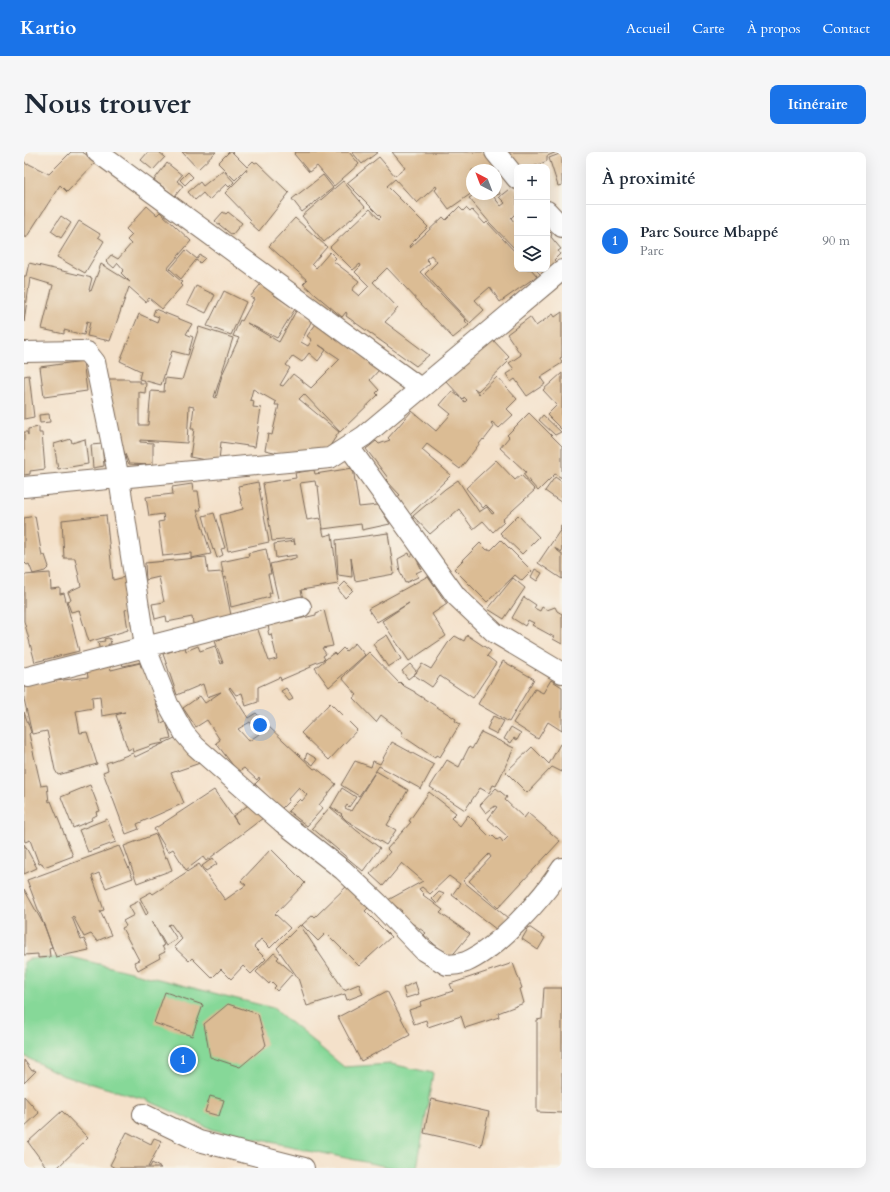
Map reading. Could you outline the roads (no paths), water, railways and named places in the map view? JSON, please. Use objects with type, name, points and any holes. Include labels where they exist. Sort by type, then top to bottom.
[{"type":"street","points":[[97,152],[420,388]]},
{"type":"street","points":[[495,152],[514,175]]},
{"type":"street","points":[[550,214],[562,227]]},
{"type":"street","points":[[24,487],[330,458],[349,447],[562,270]]},
{"type":"street","points":[[24,352],[80,351],[91,356],[94,362],[119,478],[145,646],[168,704],[184,733],[195,746],[283,823],[343,870],[378,903],[424,951],[447,965],[466,962],[503,938],[554,880],[562,868]]},
{"type":"street","points":[[349,447],[456,596],[495,633],[562,673]]},
{"type":"street","points":[[28,677],[301,607]]},
{"type":"street","points":[[143,1114],[199,1141],[304,1168]]},
{"type":"place","name":"Parc Source Mbappé","points":[[183,1060]]}]
